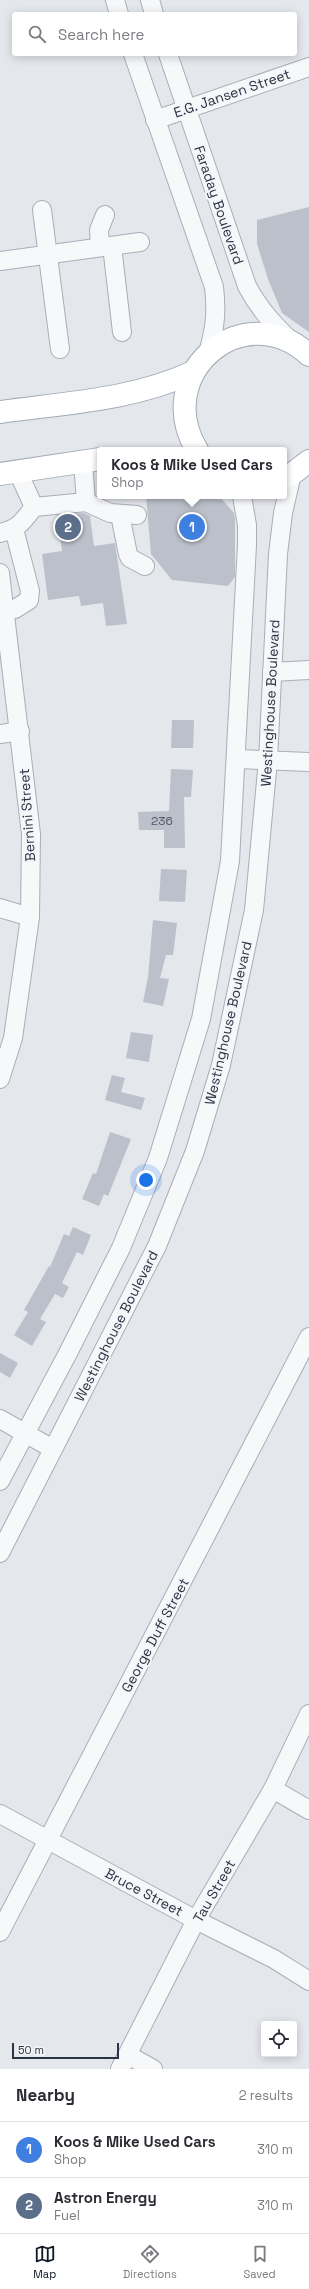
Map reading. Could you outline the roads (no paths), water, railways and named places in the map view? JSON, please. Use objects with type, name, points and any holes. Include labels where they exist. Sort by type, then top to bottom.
[{"type":"main road","points":[[195,447],[190,438],[185,422],[184,405],[186,388],[193,372],[208,353],[234,338],[248,334],[279,337],[301,349]]},
{"type":"main road","points":[[0,412],[131,393],[158,387],[193,372]]},
{"type":"main road","points":[[9,473],[91,461]]},
{"type":"street","points":[[114,0],[118,12]]},
{"type":"street","points":[[150,0],[153,12]]},
{"type":"street","points":[[134,56],[214,287],[217,310],[215,329],[208,353]]},
{"type":"street","name":"Faraday Boulevard","points":[[169,56],[246,286],[256,304],[268,319],[301,349]]},
{"type":"street","name":"E.G. Jansen Street","points":[[155,120],[309,67]]},
{"type":"street","points":[[42,210],[60,349]]},
{"type":"street","points":[[105,215],[99,230],[106,247],[122,332]]},
{"type":"street","points":[[0,261],[140,242]]},
{"type":"street","points":[[86,502],[91,461]]},
{"type":"street","name":"Westinghouse Boulevard","points":[[0,1552],[157,1246],[195,1151],[221,1065],[254,910],[268,760],[278,554],[283,513],[295,471]]},
{"type":"street","points":[[9,473],[34,507]]},
{"type":"street","name":"Westinghouse Boulevard","points":[[0,1481],[68,1353],[120,1248],[160,1150],[201,1019],[230,861],[237,759],[247,545],[247,525],[243,499]]},
{"type":"street","points":[[5,609],[15,609],[29,600],[30,591],[7,531],[23,523],[34,507],[86,502],[110,513],[128,515],[128,554],[130,558],[145,566]]},
{"type":"street","name":"Bernini Street","points":[[0,573],[20,731],[31,834],[30,917],[13,1038],[0,1079]]},
{"type":"street","points":[[272,672],[309,670]]},
{"type":"street","points":[[0,734],[20,731]]},
{"type":"street","points":[[237,759],[309,762]]},
{"type":"street","points":[[0,908],[30,917]]},
{"type":"street","name":"George Duff Street","points":[[0,1932],[309,1337]]},
{"type":"street","points":[[0,1419],[24,1434],[53,1449]]},
{"type":"street","name":"Tau Street","points":[[124,2062],[196,1920],[273,1790],[309,1714]]},
{"type":"street","points":[[273,1790],[309,1810]]},
{"type":"street","name":"Bruce Street","points":[[0,1814],[196,1920],[274,1959],[309,1981]]},
{"type":"street","points":[[124,2062],[153,2069]]},
{"type":"place","name":"Astron Energy","points":[[68,527]]},
{"type":"place","name":"Koos & Mike Used Cars","points":[[192,527]]}]
